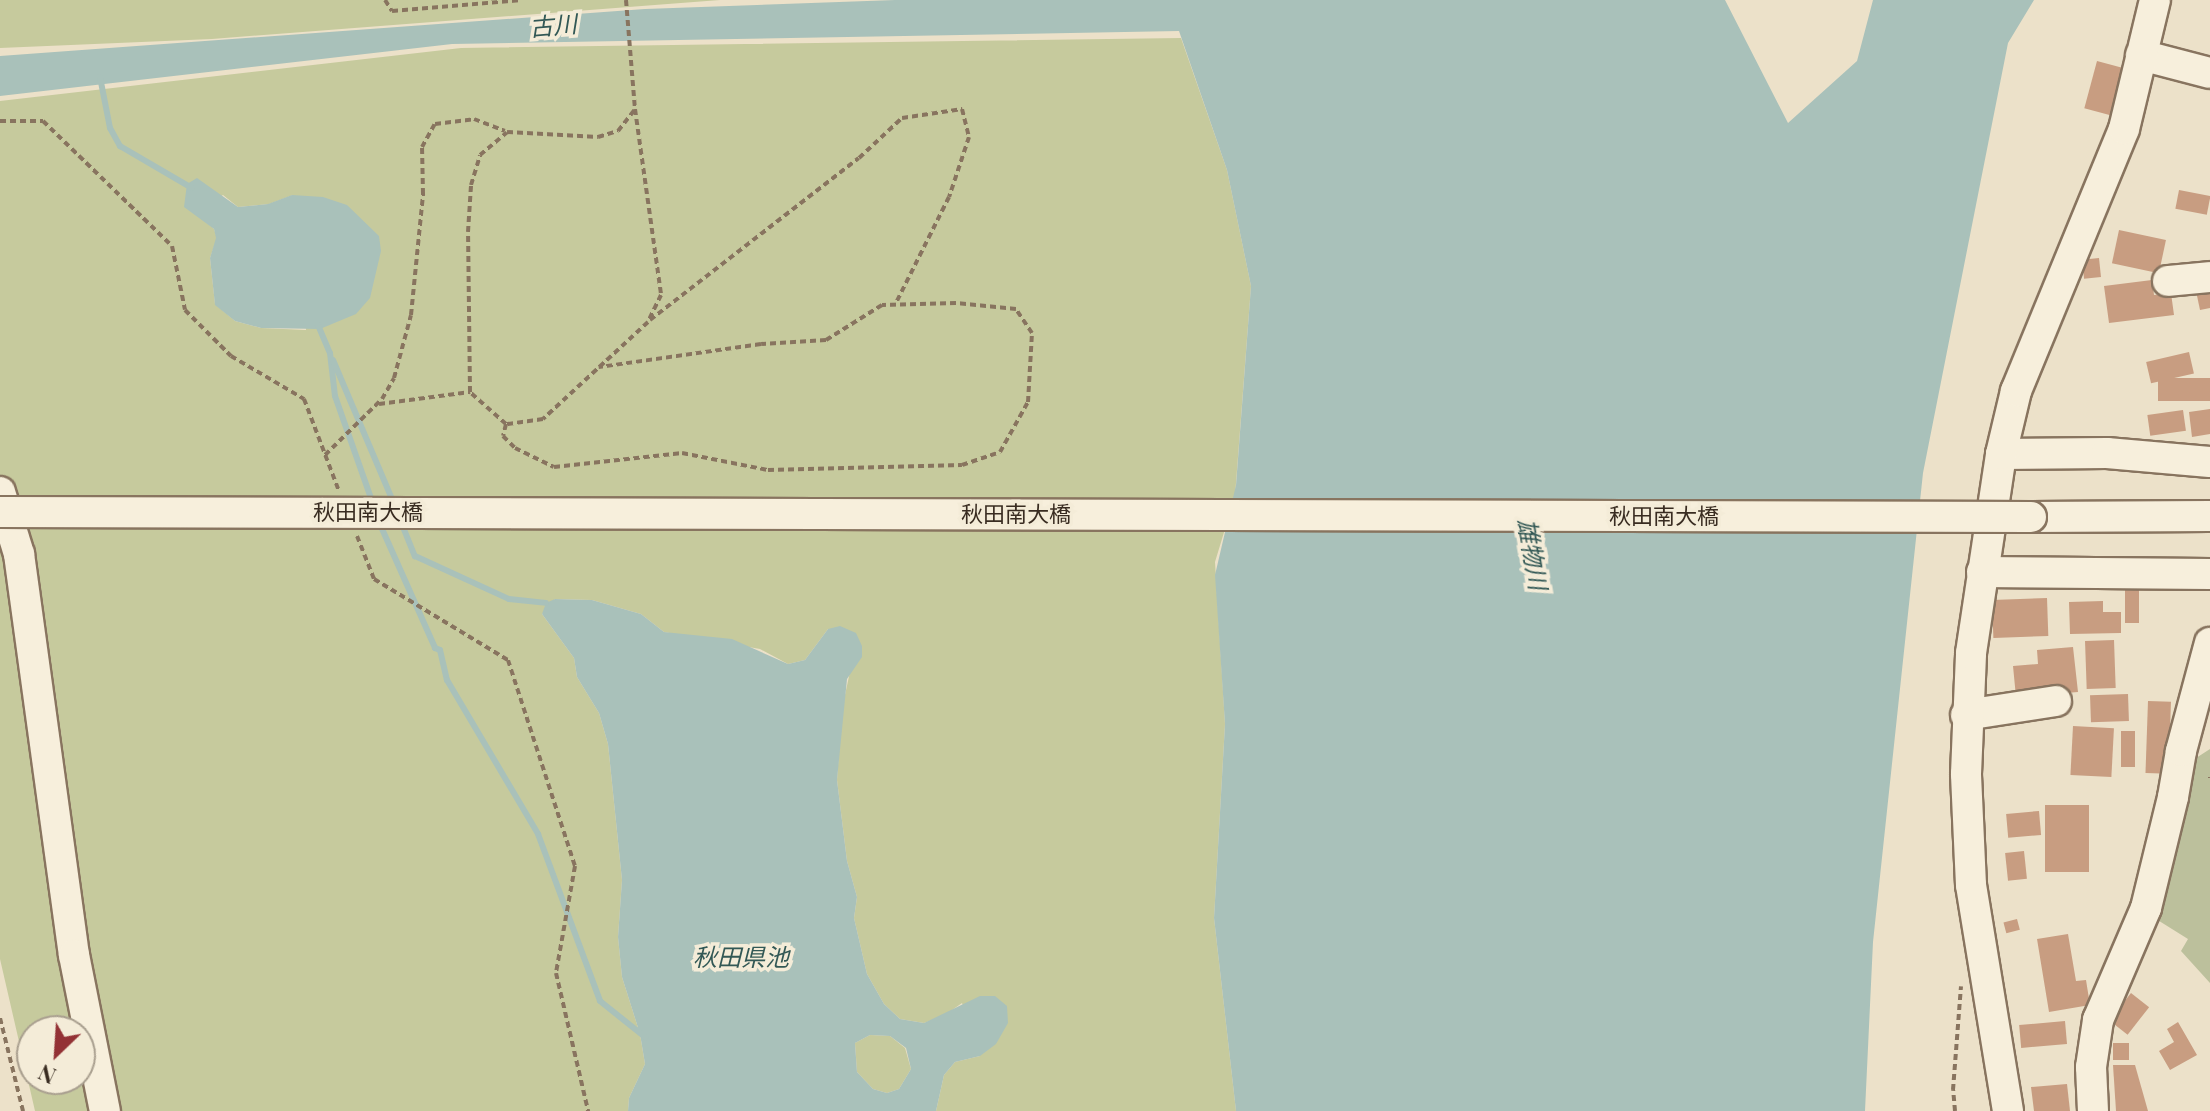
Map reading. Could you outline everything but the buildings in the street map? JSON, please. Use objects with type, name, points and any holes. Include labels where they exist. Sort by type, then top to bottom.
[{"type":"street","points":[[2008,1111],[1971,885],[1966,715],[1982,572],[2001,454],[2016,391],[2124,129],[2155,0]]},
{"type":"street","points":[[2141,55],[2210,73]]},
{"type":"street","points":[[2168,281],[2210,277]]},
{"type":"street","points":[[2001,454],[2107,453],[2210,462]]},
{"type":"street","points":[[0,492],[19,554],[74,955],[105,1111]]},
{"type":"street","name":"秋田南大橋","points":[[0,512],[2210,516]]},
{"type":"street","points":[[1982,572],[2210,574]]},
{"type":"street","points":[[2093,1111],[2091,1067],[2098,1020],[2146,908],[2181,751],[2210,643]]},
{"type":"street","points":[[1966,715],[2056,701]]},
{"type":"street","points":[[2181,751],[2210,732]]},
{"type":"path","points":[[385,0],[392,11],[522,0]]},
{"type":"path","points":[[626,0],[635,109],[661,295],[648,322]]},
{"type":"path","points":[[325,455],[377,404],[394,378],[411,315],[423,194],[422,147],[435,124],[474,119],[507,132],[598,137],[618,131],[635,109]]},
{"type":"path","points":[[507,132],[480,155],[471,185],[470,392],[506,424],[543,419],[648,322],[859,158],[902,118],[962,109],[969,137],[949,197],[895,305]]},
{"type":"path","points":[[0,121],[43,121],[172,246],[185,310],[231,356],[304,399],[342,496]]},
{"type":"path","points":[[506,424],[503,436],[515,448],[554,467],[682,453],[768,470],[962,465],[1000,452],[1028,402],[1032,333],[1016,309],[956,303],[882,305],[826,340],[761,344],[599,367]]},
{"type":"path","points":[[377,404],[470,392]]},
{"type":"path","points":[[352,524],[374,579],[508,660],[575,866],[556,973],[588,1111]]},
{"type":"path","points":[[0,1018],[23,1111]]},
{"type":"green space","points":[[0,0],[720,0],[212,39],[0,48]]},
{"type":"green space","points":[[1181,38],[1227,170],[1251,286],[1235,496],[1215,562],[1225,724],[1214,918],[1236,1111],[936,1111],[944,1075],[955,1062],[980,1056],[962,1003],[945,1015],[924,1023],[900,1019],[884,1004],[867,974],[854,918],[857,897],[847,861],[837,780],[842,709],[851,667],[828,629],[805,660],[788,664],[760,649],[664,632],[641,614],[592,600],[555,599],[542,614],[574,658],[577,677],[599,713],[608,744],[622,880],[618,937],[622,977],[640,1034],[645,1064],[629,1098],[628,1111],[35,1111],[31,1095],[96,1095],[96,1015],[16,1015],[16,1028],[0,959],[0,101],[461,48]],"holes":[[[223,195],[238,207],[269,204],[293,195],[306,330],[261,328],[235,321],[215,304],[210,258],[217,238],[214,229],[196,213]]]},
{"type":"green space","points":[[2210,749],[2210,983],[2181,951],[2188,939],[2148,914],[2193,760]]},
{"type":"green space","points":[[870,1035],[890,1036],[905,1048],[911,1069],[899,1089],[887,1093],[873,1089],[857,1072],[855,1043]]},
{"type":"water","points":[[895,0],[1725,0],[1788,123],[1857,61],[1873,0],[2034,0],[2008,43],[1923,473],[1873,942],[1865,1111],[1236,1111],[1214,918],[1225,724],[1215,575],[1236,485],[1251,286],[1227,170],[1179,31],[452,44],[0,96],[0,56],[645,9]]},
{"type":"water","points":[[197,178],[238,207],[268,204],[292,195],[323,197],[347,205],[379,236],[381,251],[370,298],[356,314],[320,329],[261,328],[235,321],[215,305],[210,258],[216,238],[214,229],[184,207],[187,184]]},
{"type":"water","name":"秋田県池","points":[[555,599],[592,600],[641,614],[664,632],[732,639],[788,664],[805,660],[828,629],[840,626],[856,633],[862,646],[862,657],[847,679],[837,780],[847,861],[857,897],[854,918],[867,974],[884,1004],[900,1019],[924,1023],[980,996],[995,996],[1007,1006],[1008,1023],[996,1044],[980,1056],[955,1062],[944,1075],[936,1111],[628,1111],[629,1098],[645,1064],[640,1034],[622,977],[618,937],[622,880],[608,744],[599,713],[577,677],[574,658],[542,614],[546,603]],"holes":[[[870,1035],[890,1036],[906,1048],[911,1069],[899,1089],[887,1093],[873,1089],[857,1072],[855,1043]]]},
{"type":"waterway","points":[[100,77],[110,128],[120,146],[192,188]]},
{"type":"waterway","points":[[318,325],[330,353],[335,396],[373,504]]},
{"type":"waterway","points":[[333,360],[394,504]]},
{"type":"waterway","points":[[379,522],[435,648],[440,650],[447,680],[538,834],[600,1001],[645,1037]]},
{"type":"waterway","points":[[401,522],[415,556],[509,599],[546,603]]},
{"type":"water label","name":"古川","points":[[553,25]]},
{"type":"water label","name":"雄物川","points":[[1533,554]]}]
